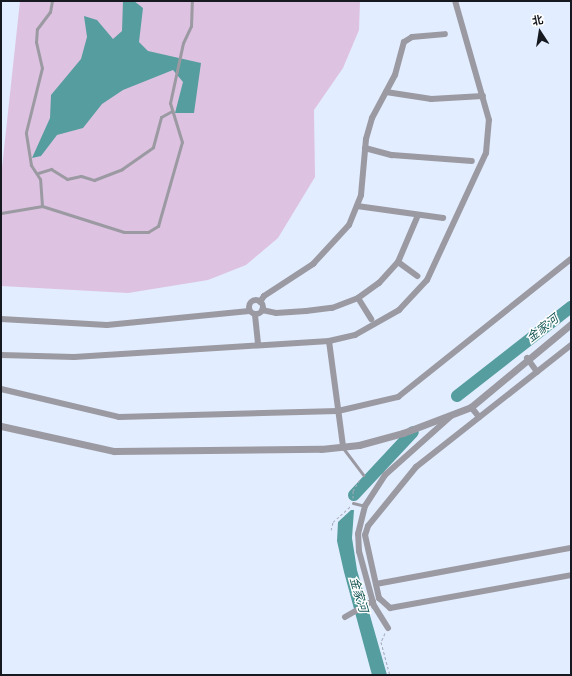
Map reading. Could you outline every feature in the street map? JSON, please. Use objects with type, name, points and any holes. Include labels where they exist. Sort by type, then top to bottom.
[{"type":"street","points":[[1,355],[74,357],[329,340],[355,335],[380,323],[399,310],[427,280],[486,153],[489,120],[455,1]]},
{"type":"street","points":[[262,310],[260,302],[264,296],[313,264],[337,240],[349,225],[361,194],[365,148],[372,118],[386,92],[404,42],[412,37],[445,34]]},
{"type":"street","points":[[386,92],[431,99],[483,96]]},
{"type":"street","points":[[365,148],[392,155],[472,161]]},
{"type":"street","points":[[357,206],[443,218]]},
{"type":"street","points":[[255,314],[262,310],[276,313],[313,311],[332,308],[358,298],[378,283],[398,262],[418,215]]},
{"type":"street","points":[[1,389],[119,417],[338,411],[398,398],[571,259]]},
{"type":"street","points":[[398,262],[417,276]]},
{"type":"street","points":[[358,298],[371,318]]},
{"type":"street","points":[[249,311],[250,302],[260,302]]},
{"type":"street","points":[[1,319],[107,325],[249,311],[255,314]]},
{"type":"street","points":[[255,314],[258,344]]},
{"type":"street","points":[[1,426],[114,451],[342,446],[376,442],[471,407],[527,358],[571,324]]},
{"type":"street","points":[[329,340],[342,446]]},
{"type":"street","points":[[571,345],[416,467],[368,526],[365,535],[376,584],[383,604],[398,607],[571,575]]},
{"type":"street","points":[[527,358],[537,372]]},
{"type":"street","points":[[471,407],[479,417]]},
{"type":"street","points":[[388,628],[370,603],[358,541],[365,506],[385,475],[452,415]]},
{"type":"street","points":[[376,584],[571,548]]},
{"type":"street","points":[[345,617],[370,603]]},
{"type":"lane","points":[[42,206],[38,173],[31,165],[26,132],[42,68],[36,42],[38,29],[50,12],[52,1]]},
{"type":"lane","points":[[1,213],[42,206],[124,232],[155,229],[164,211],[182,142],[170,103],[183,45],[191,26],[192,1]]},
{"type":"lane","points":[[38,173],[50,169],[68,179],[81,176],[94,180],[122,169],[153,147],[161,118],[172,111]]},
{"type":"lane","points":[[342,446],[363,475]]},
{"type":"lane","points":[[353,503],[365,506]]},
{"type":"path","points":[[388,628],[381,642],[390,675]]},
{"type":"shaded area","points":[[20,1],[360,1],[359,30],[343,68],[314,110],[315,177],[278,238],[246,265],[208,280],[128,293],[1,286],[1,177]]},
{"type":"water","points":[[123,1],[134,1],[143,8],[139,42],[148,51],[201,63],[194,113],[175,113],[183,82],[173,70],[123,90],[102,104],[83,128],[57,135],[41,156],[32,158],[50,118],[51,95],[81,59],[87,37],[84,16],[97,20],[113,39],[122,31]]},
{"type":"water","points":[[351,510],[354,510],[352,538],[357,570],[387,675],[372,675],[337,541],[338,522]]},
{"type":"waterway","name":"金家河","points":[[457,396],[571,307]]},
{"type":"waterway","name":"金家河","points":[[354,495],[413,432]]}]
